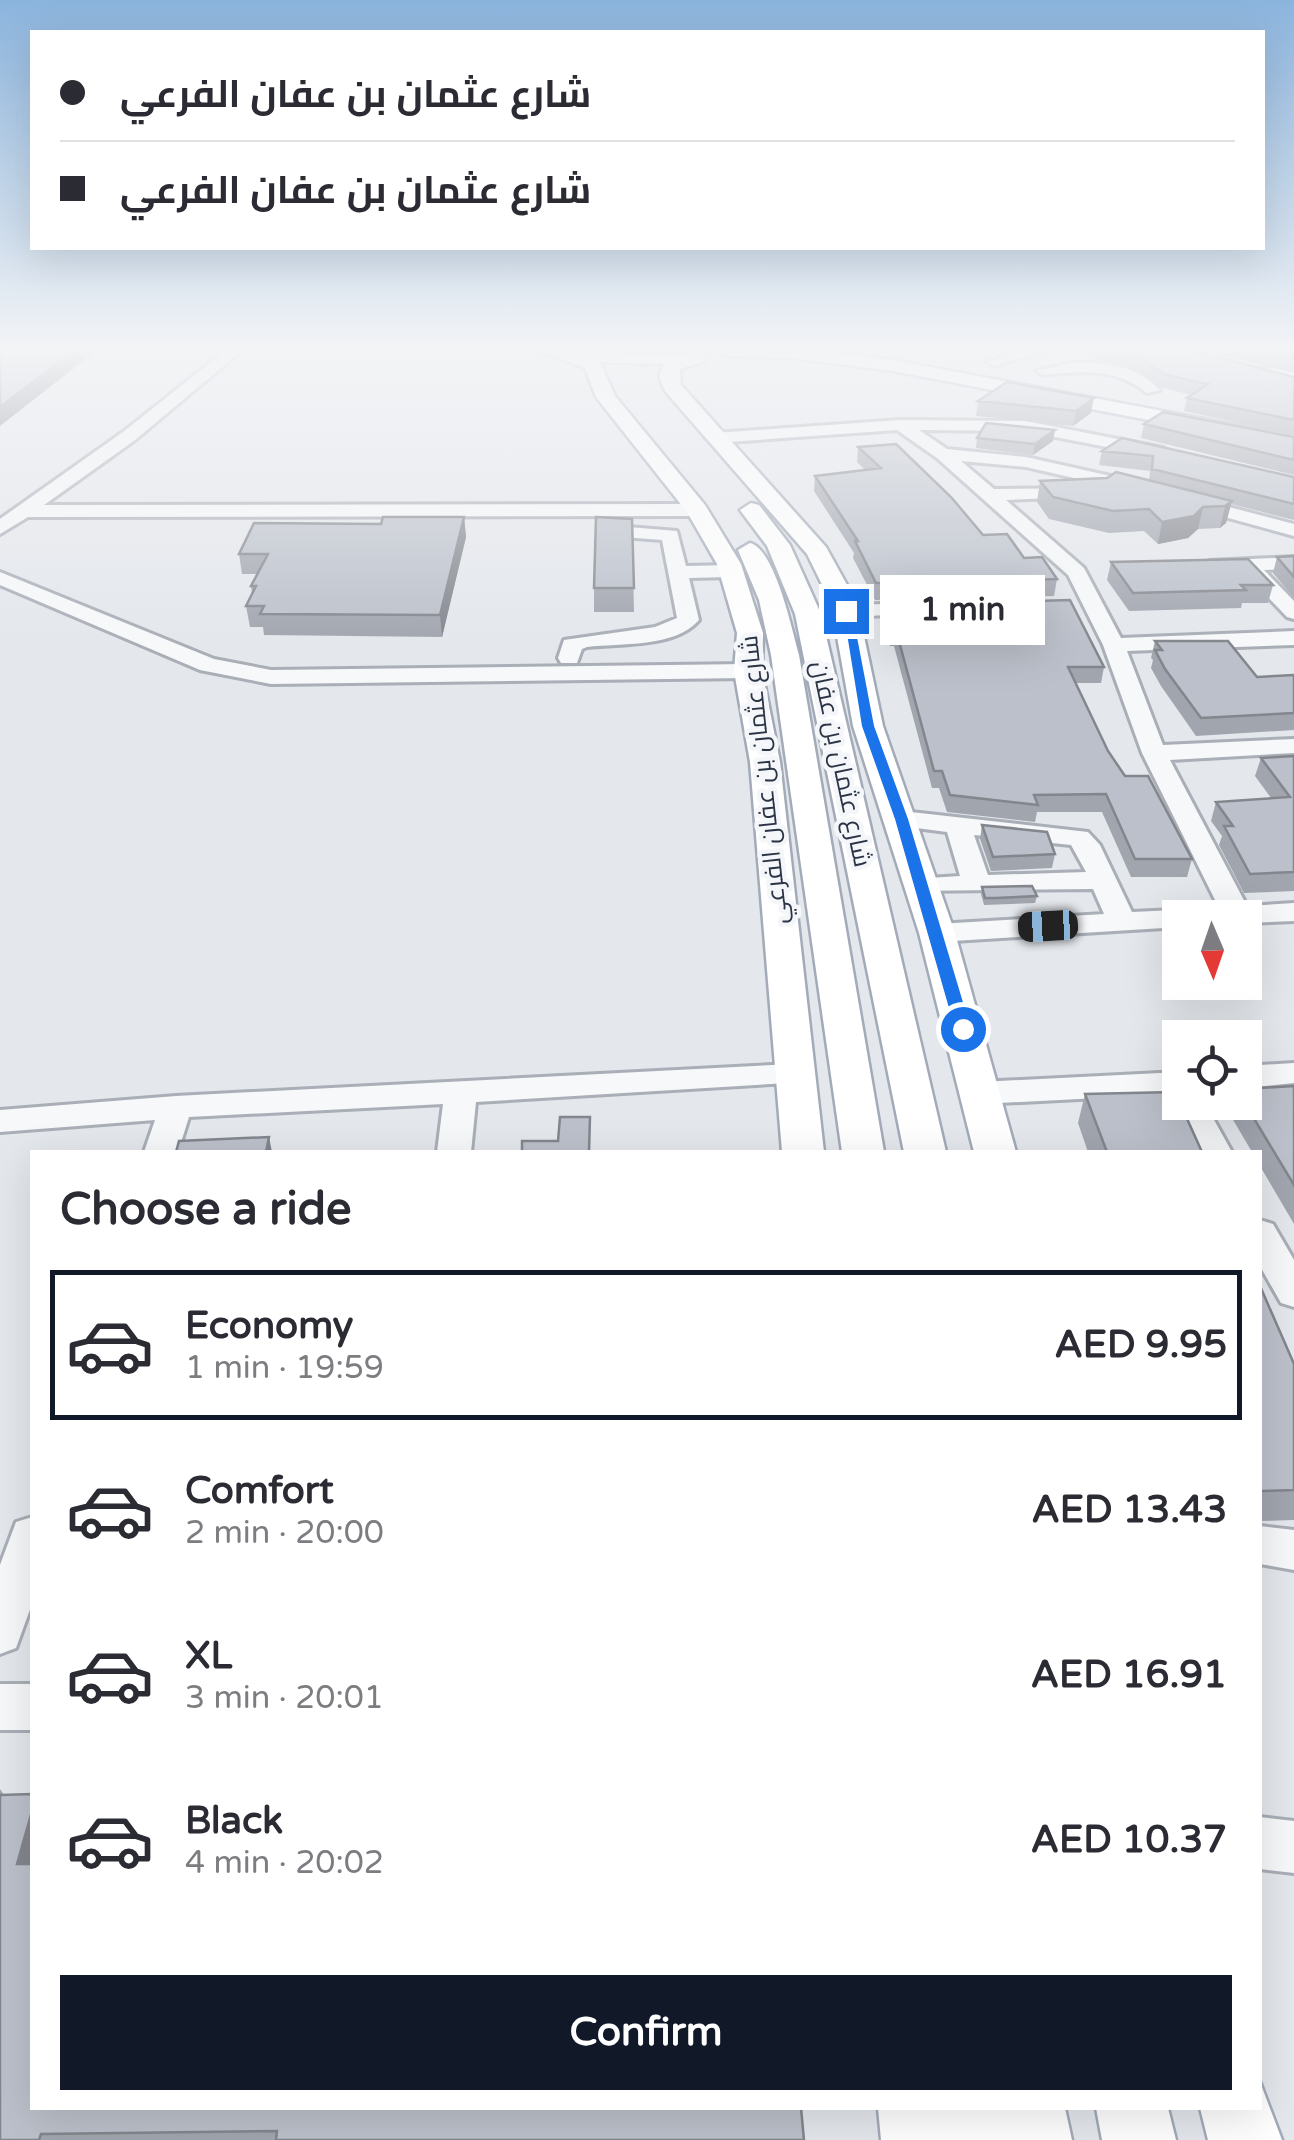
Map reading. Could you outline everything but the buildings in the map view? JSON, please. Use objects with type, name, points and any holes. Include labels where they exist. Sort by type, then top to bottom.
[{"type":"main road","name":"شارع عثمان بن عفان الفرعي","points":[[646,447],[697,510],[731,571],[750,634],[748,672],[765,762],[802,1150]]},
{"type":"main road","name":"شارع عثمان بن عفان","points":[[670,447],[732,519],[772,600],[863,1150]]},
{"type":"main road","name":"شارع عثمان بن عفان","points":[[696,447],[778,545],[808,614],[925,1150]]},
{"type":"main road","points":[[722,447],[818,552],[846,611],[868,726],[937,932],[994,1150]]},
{"type":"main road","points":[[830,937],[835,1150]]},
{"type":"main road","points":[[914,2110],[918,2140]]},
{"type":"main road","points":[[961,2110],[969,2140]]},
{"type":"main road","points":[[1030,2110],[1035,2140]]},
{"type":"main road","points":[[1132,2110],[1139,2140]]},
{"type":"main road","points":[[1236,2110],[1244,2140]]},
{"type":"street","points":[[0,528],[115,447]]},
{"type":"street","points":[[934,447],[986,495],[1086,572],[1084,606],[1114,645],[1154,753],[1229,900]]},
{"type":"street","points":[[1128,447],[1168,455]]},
{"type":"street","points":[[944,454],[1026,462],[1294,530]]},
{"type":"street","points":[[986,495],[1144,489]]},
{"type":"street","points":[[25,511],[697,510]]},
{"type":"street","points":[[402,532],[476,529],[666,534],[674,542],[688,620],[682,626],[584,641],[572,645],[569,658]]},
{"type":"street","points":[[1191,568],[1294,563]]},
{"type":"street","points":[[1248,565],[1294,613]]},
{"type":"street","points":[[678,572],[731,571]]},
{"type":"street","points":[[0,578],[208,664],[271,677],[748,672]]},
{"type":"street","points":[[846,611],[942,609]]},
{"type":"street","points":[[1114,645],[1294,638]]},
{"type":"street","points":[[1154,753],[1294,746]]},
{"type":"street","points":[[902,819],[1079,838],[1087,845],[1122,921]]},
{"type":"street","points":[[958,825],[976,884]]},
{"type":"street","points":[[922,885],[1105,880]]},
{"type":"street","points":[[1262,914],[1294,912]]},
{"type":"street","points":[[937,932],[1162,919]]},
{"type":"street","points":[[1262,1076],[1294,1073]]},
{"type":"street","points":[[0,1121],[176,1107],[793,1076]]},
{"type":"street","points":[[980,1093],[1162,1090]]},
{"type":"street","points":[[454,1150],[461,1092]]},
{"type":"street","points":[[162,1150],[176,1107]]},
{"type":"street","points":[[1197,1120],[1214,1150]]},
{"type":"street","points":[[1262,1236],[1294,1293]]},
{"type":"street","points":[[0,1633],[30,1542]]},
{"type":"street","points":[[1262,1545],[1294,1550]]},
{"type":"street","points":[[0,1707],[30,1707]]},
{"type":"street","points":[[1262,1843],[1294,1847]]},
{"type":"route","points":[[846,611],[868,726],[902,819],[963,1029]]}]
